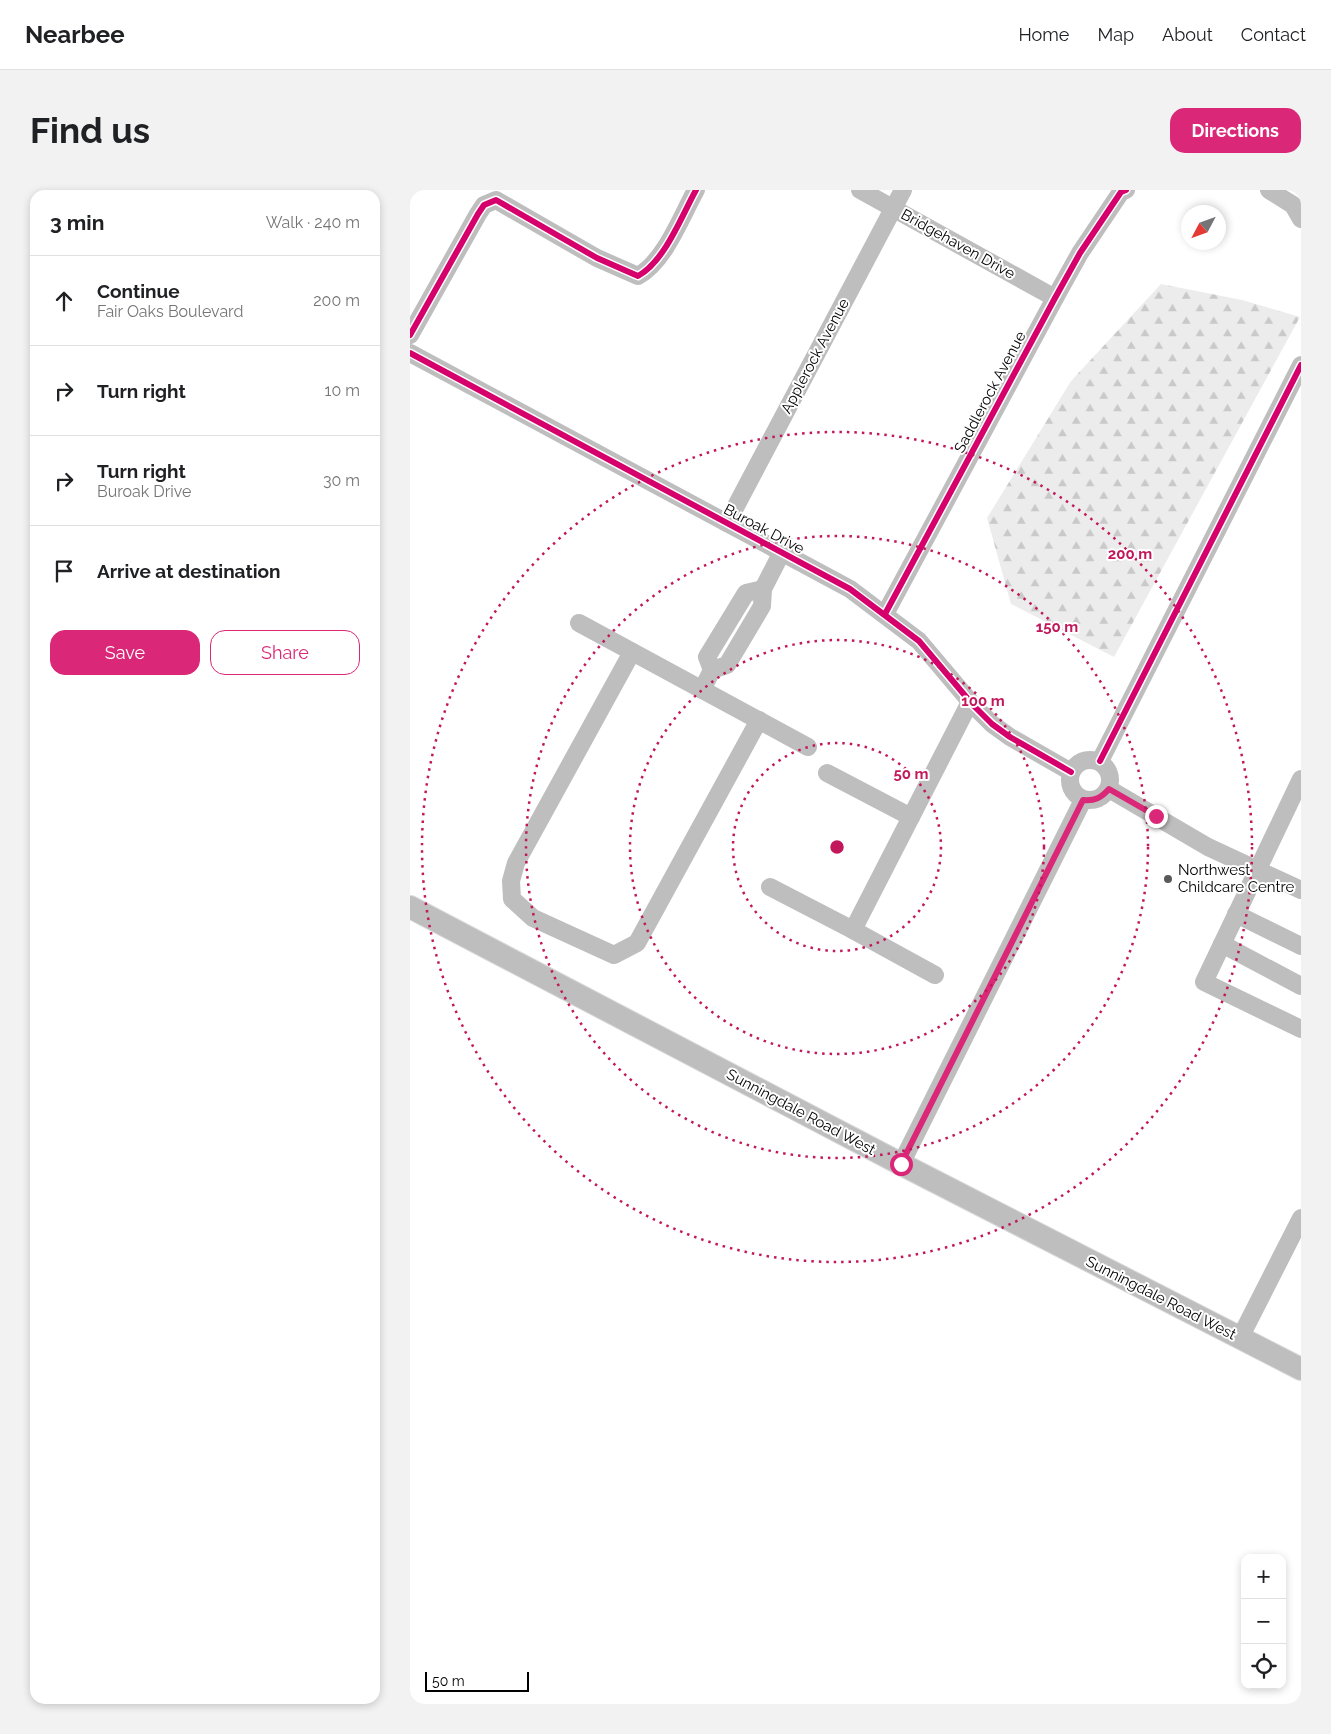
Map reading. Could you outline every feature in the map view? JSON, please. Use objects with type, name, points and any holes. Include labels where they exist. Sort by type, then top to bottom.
[{"type":"main road","name":"Sunningdale Road West","points":[[410,908],[901,1164],[1301,1369]]},
{"type":"street","points":[[410,335],[484,205],[496,200],[597,258],[638,276],[650,270],[658,259],[696,190]]},
{"type":"street","name":"Bridgehaven Drive","points":[[860,190],[1055,298]]},
{"type":"street","name":"Applerock Avenue","points":[[727,523],[903,190]]},
{"type":"street","name":"Saddlerock Avenue","points":[[885,614],[1055,298],[1086,246],[1122,192],[1126,190]]},
{"type":"street","points":[[1269,190],[1293,205],[1301,219]]},
{"type":"street","name":"Buroak Drive","points":[[410,353],[850,589],[919,641],[970,702],[992,724],[1010,737],[1071,772]]},
{"type":"street","points":[[1100,761],[1301,365]]},
{"type":"street","points":[[702,690],[712,670],[727,665],[762,606],[763,588],[782,552]]},
{"type":"street","points":[[579,623],[808,747]]},
{"type":"street","points":[[632,652],[516,863],[511,881],[512,899],[533,918],[614,955],[637,944],[759,720]]},
{"type":"street","points":[[853,930],[970,702]]},
{"type":"street","points":[[1084,760],[1100,761],[1108,769],[1111,780],[1109,789],[1102,797],[1093,801],[1083,800],[1074,792],[1070,785],[1071,772],[1077,764],[1084,760]]},
{"type":"street","points":[[827,774],[911,817]]},
{"type":"street","points":[[1301,779],[1204,982],[1301,1029]]},
{"type":"street","points":[[1109,789],[1208,846],[1301,890]]},
{"type":"street","points":[[901,1164],[1083,800]]},
{"type":"street","points":[[770,887],[935,975]]},
{"type":"street","points":[[1236,914],[1301,946]]},
{"type":"street","points":[[1222,944],[1301,986]]},
{"type":"street","points":[[1240,1338],[1301,1218]]},
{"type":"green space","points":[[1161,284],[1242,300],[1300,317],[1114,657],[1011,604],[987,518],[1071,381]]},
{"type":"cycle path","points":[[410,335],[484,205],[496,200],[597,258],[638,276],[648,269],[672,238],[696,190]]},
{"type":"cycle path","points":[[885,614],[1080,253],[1121,192],[1126,190]]},
{"type":"cycle path","points":[[410,353],[850,589],[919,641],[973,705],[992,724],[1010,737],[1071,772]]},
{"type":"cycle path","points":[[1100,761],[1301,365]]},
{"type":"place","name":"Northwest Childcare Centre","points":[[1168,879]]},
{"type":"route","points":[[901,1164],[1083,800],[1093,801],[1102,797],[1109,789],[1156,816]]}]
